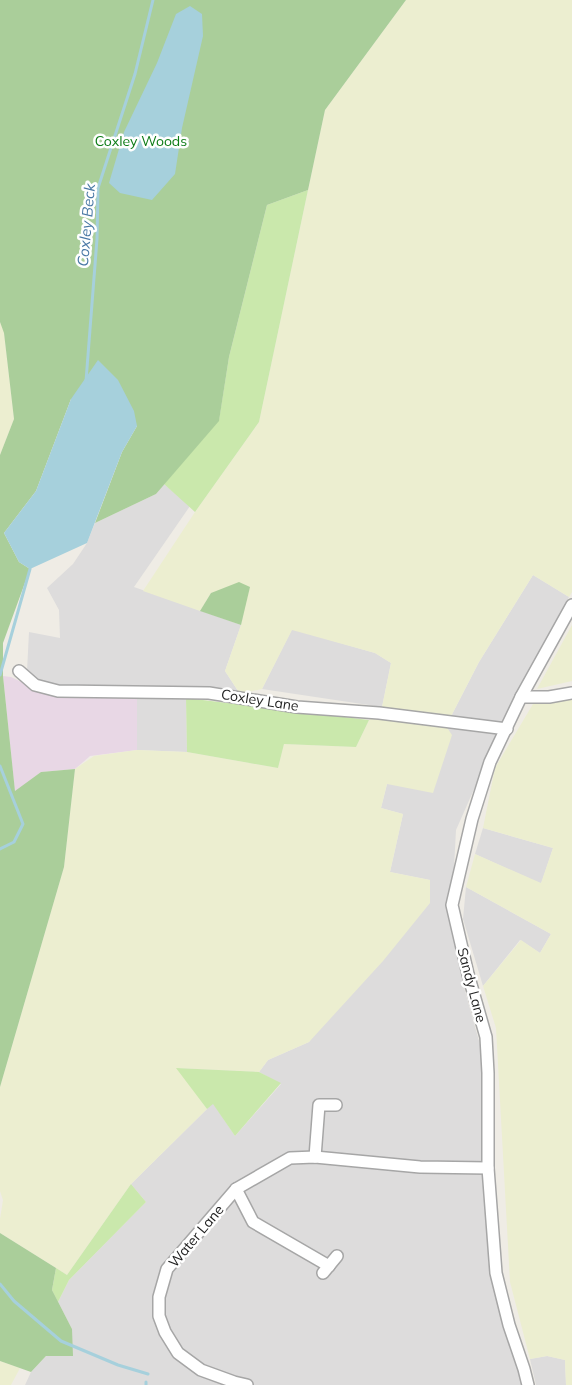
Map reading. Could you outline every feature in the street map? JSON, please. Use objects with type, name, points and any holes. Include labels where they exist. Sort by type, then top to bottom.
[{"type":"street","name":"Sandy Lane","points":[[528,1385],[509,1325],[496,1272],[488,1168],[486,1037],[468,974],[452,905],[472,819],[490,762],[521,697],[572,605]]},
{"type":"street","name":"Coxley Lane","points":[[18,671],[36,685],[58,691],[209,692],[297,707],[380,713],[507,729]]},
{"type":"street","points":[[521,697],[549,698],[572,692]]},
{"type":"street","points":[[315,1157],[320,1099],[336,1106]]},
{"type":"street","name":"Water Lane","points":[[247,1385],[201,1370],[178,1353],[165,1332],[159,1316],[159,1297],[167,1269],[236,1189],[290,1158],[315,1157],[420,1167],[488,1168]]},
{"type":"street","name":"Water Lane","points":[[236,1189],[253,1222],[326,1270],[337,1256]]},
{"type":"shaded area","points":[[164,484],[190,506],[134,587],[241,625],[225,671],[240,694],[186,689],[187,752],[137,750],[137,699],[141,689],[63,686],[37,682],[27,671],[29,632],[60,638],[59,610],[47,588],[73,564],[87,543],[95,523],[156,494]]},
{"type":"shaded area","points":[[533,575],[569,597],[498,735],[456,830],[452,905],[463,984],[488,1073],[488,1261],[512,1335],[523,1385],[25,1385],[31,1372],[72,1329],[58,1302],[69,1280],[146,1202],[131,1184],[213,1103],[235,1136],[281,1084],[259,1072],[268,1060],[309,1042],[430,880],[390,872],[403,814],[381,808],[387,784],[446,726],[479,662]]},
{"type":"shaded area","points":[[292,629],[375,653],[391,663],[382,707],[262,689]]},
{"type":"shaded area","points":[[3,676],[11,677],[32,687],[54,694],[137,699],[137,750],[90,756],[75,769],[41,772],[15,792]]},
{"type":"shaded area","points":[[483,828],[553,848],[541,884],[475,854]]},
{"type":"shaded area","points":[[466,887],[551,934],[540,953],[520,940],[483,986],[463,919]]},
{"type":"shaded area","points":[[547,1356],[565,1360],[566,1385],[536,1385],[530,1359]]},
{"type":"green space","name":"Coxley Woods","points":[[0,0],[406,0],[325,110],[308,190],[267,205],[229,357],[219,421],[156,494],[95,523],[122,452],[137,426],[71,399],[36,491],[4,533],[19,562],[30,569],[3,643],[3,676],[15,791],[41,772],[75,769],[64,867],[0,1087],[0,455],[14,419],[4,333],[0,322]]},
{"type":"green space","points":[[406,0],[572,0],[572,592],[569,597],[533,575],[479,662],[446,726],[452,735],[433,793],[387,784],[381,808],[403,814],[390,872],[430,880],[430,903],[383,961],[309,1042],[268,1060],[259,1072],[177,1068],[207,1109],[131,1184],[67,1275],[0,1233],[3,1200],[0,1191],[0,1087],[64,867],[75,769],[94,756],[137,750],[187,752],[278,768],[284,744],[356,747],[369,720],[382,707],[391,663],[375,653],[292,630],[262,689],[240,694],[225,671],[241,625],[249,587],[211,593],[200,611],[143,591],[195,512],[259,422],[325,110]]},
{"type":"green space","points":[[308,190],[259,422],[195,512],[164,484],[219,420],[229,357],[267,205]]},
{"type":"green space","points":[[0,322],[4,332],[14,419],[0,455]]},
{"type":"green space","points":[[239,582],[250,587],[241,625],[200,611],[211,593]]},
{"type":"green space","points":[[572,625],[572,681],[537,689]]},
{"type":"green space","points":[[572,696],[572,1385],[566,1385],[565,1360],[547,1356],[530,1359],[510,1282],[496,1028],[483,986],[521,940],[540,953],[551,934],[466,887],[475,854],[541,883],[553,848],[483,828],[495,768],[533,704]]},
{"type":"green space","points":[[186,698],[369,720],[356,747],[284,744],[278,768],[187,752]]},
{"type":"green space","points":[[176,1068],[259,1072],[281,1083],[235,1136],[213,1104],[207,1109]]},
{"type":"green space","points":[[131,1184],[146,1202],[69,1280],[58,1302],[52,1290],[56,1268],[67,1275]]},
{"type":"green space","points":[[0,1233],[56,1268],[52,1290],[72,1329],[73,1356],[46,1356],[31,1372],[0,1361]]},
{"type":"green space","points":[[0,1361],[20,1368],[11,1385],[0,1385]]},
{"type":"water","points":[[190,6],[202,14],[203,36],[182,128],[175,174],[152,200],[120,193],[109,183],[124,132],[157,63],[176,14]]},
{"type":"water","points":[[98,360],[118,380],[134,411],[137,426],[122,452],[87,543],[30,569],[19,562],[4,533],[36,491],[71,399]]},
{"type":"waterway","name":"Coxley Beck","points":[[86,381],[97,239],[98,188],[135,74],[153,0]]},
{"type":"waterway","name":"Coxley Beck","points":[[0,675],[30,569]]},
{"type":"waterway","name":"Coxley Beck","points":[[0,766],[23,824],[14,842],[0,849]]},
{"type":"waterway","name":"Coxley Beck","points":[[0,1284],[14,1301],[61,1341],[118,1365],[148,1374]]}]
